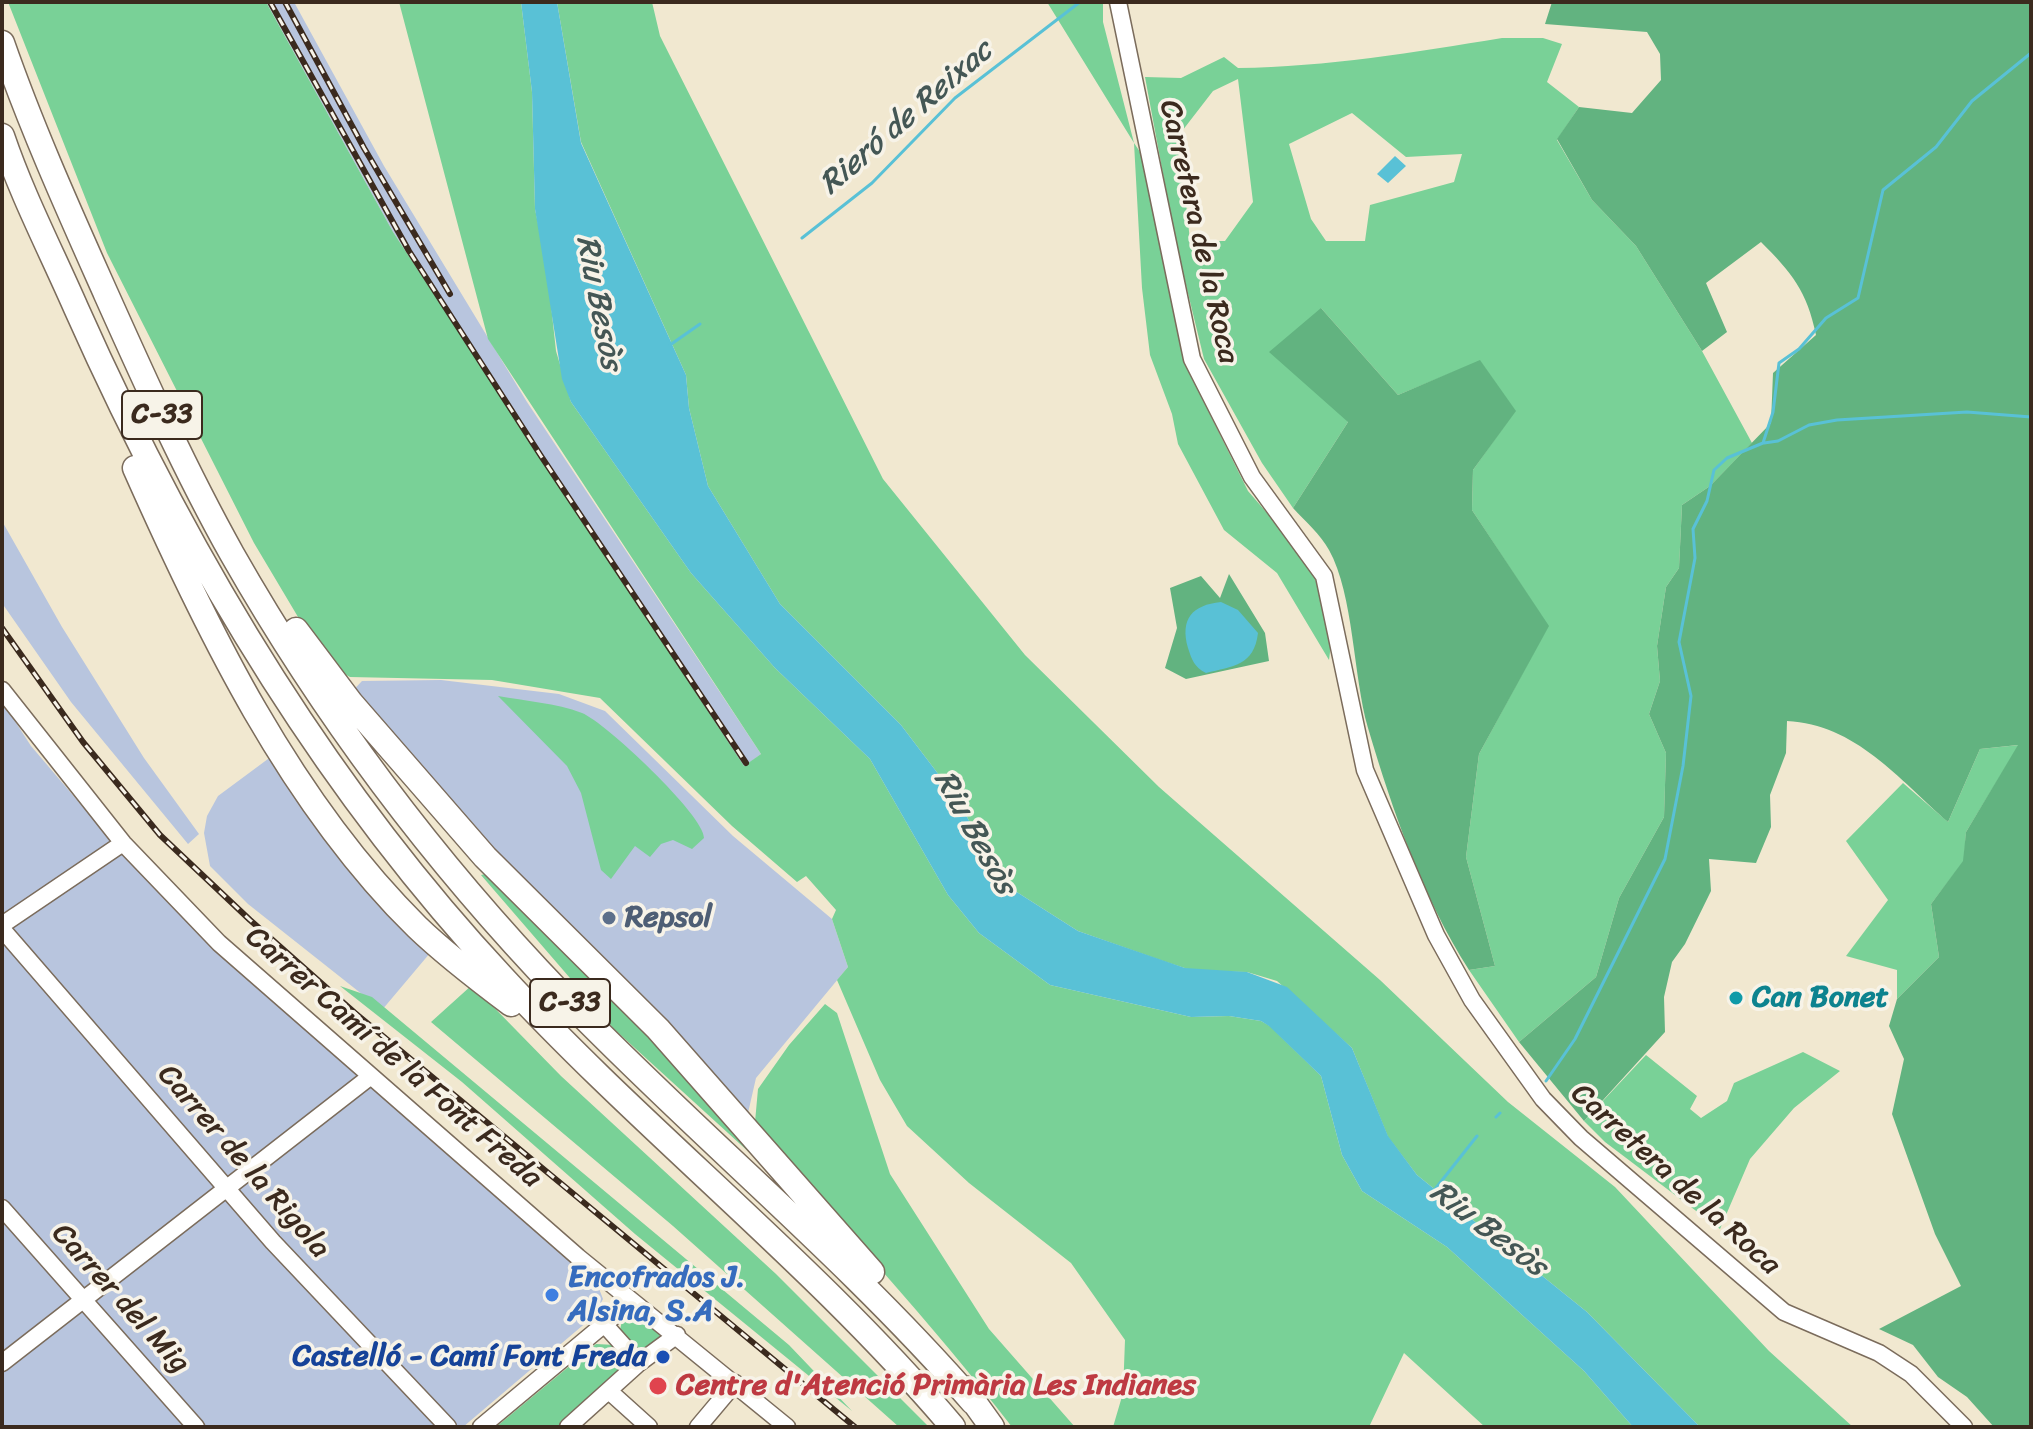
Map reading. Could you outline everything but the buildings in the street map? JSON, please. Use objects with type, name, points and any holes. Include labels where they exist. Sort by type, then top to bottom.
[{"type":"highway","name":"C-33","points":[[2,43],[57,184],[166,425],[231,551],[313,684],[373,771],[485,910],[562,995],[863,1283],[973,1402],[992,1427]]},
{"type":"highway","name":"C-33","points":[[2,136],[102,367],[214,582],[294,710],[408,868],[504,980],[573,1051],[846,1312],[953,1427]]},
{"type":"highway","points":[[102,367],[125,443],[180,568],[241,687],[305,788],[374,878],[418,928],[573,1051]]},
{"type":"highway","points":[[231,551],[292,623],[351,703],[476,846],[658,1029],[808,1202],[926,1331],[973,1402]]},
{"type":"street","name":"Carretera de la Roca","points":[[1118,2],[1192,359],[1252,477],[1324,576],[1365,770],[1436,935],[1472,1000],[1543,1099],[1581,1138],[1777,1306],[1799,1320],[1879,1353],[1911,1374],[1964,1427]]},
{"type":"street","name":"Carrer Camí de la Font Freda","points":[[2,690],[123,843],[219,943],[632,1301],[787,1427]]},
{"type":"street","points":[[2,927],[123,843]]},
{"type":"street","name":"Carrer de la Rigola","points":[[2,927],[228,1186],[273,1242],[448,1427]]},
{"type":"street","points":[[2,1363],[371,1076]]},
{"type":"street","name":"Carrer del Mig","points":[[2,1208],[196,1427]]},
{"type":"street","points":[[481,1427],[632,1301]]},
{"type":"street","points":[[605,1325],[639,1363]]},
{"type":"street","points":[[568,1427],[639,1363],[677,1335]]},
{"type":"street","points":[[698,1427],[735,1383]]},
{"type":"street","points":[[609,1391],[649,1427]]},
{"type":"shaded area","points":[[266,2],[294,2],[384,166],[527,402],[761,754],[744,767],[393,232]]},
{"type":"shaded area","points":[[2,521],[62,627],[144,758],[199,834],[188,844],[71,702],[4,606]]},
{"type":"shaded area","points":[[441,680],[559,694],[605,711],[733,836],[832,919],[848,967],[756,1078],[748,1113],[343,701],[362,681]]},
{"type":"shaded area","points":[[2,701],[31,746],[135,868],[385,1099],[598,1286],[603,1299],[595,1315],[463,1427],[2,1427]]},
{"type":"shaded area","points":[[272,756],[332,816],[441,940],[382,1010],[248,904],[210,866],[204,833],[207,816],[218,796]]},
{"type":"green space","points":[[8,2],[266,2],[393,232],[744,766],[761,754],[488,339],[399,2],[521,2],[532,92],[535,209],[547,268],[556,351],[571,402],[691,573],[775,668],[870,759],[948,895],[979,933],[1050,985],[1191,1017],[1229,1016],[1261,1021],[1270,1026],[1321,1076],[1342,1155],[1362,1191],[1447,1247],[1584,1371],[1633,1427],[1485,1427],[1404,1353],[1369,1427],[1113,1427],[1123,1393],[1125,1340],[1071,1263],[969,1183],[907,1126],[880,1080],[837,980],[848,967],[832,919],[836,910],[806,876],[797,882],[732,826],[600,698],[492,680],[350,677],[326,664],[254,543],[107,253]]},
{"type":"green space","points":[[557,2],[652,2],[660,36],[883,479],[1025,655],[1159,787],[1380,980],[1508,1102],[1615,1187],[1769,1351],[1853,1427],[1700,1427],[1587,1312],[1417,1175],[1388,1137],[1352,1048],[1277,981],[1247,972],[1194,971],[1163,961],[1078,931],[1012,889],[991,862],[958,800],[901,725],[780,604],[708,486],[689,408],[686,375],[581,142]]},
{"type":"green space","points":[[1047,2],[1103,2],[1103,22],[1134,143]]},
{"type":"green space","points":[[1552,2],[2031,2],[2031,1427],[1994,1427],[1967,1397],[1938,1377],[1913,1345],[1879,1329],[1961,1286],[1935,1234],[1892,1114],[1904,1059],[1889,1026],[1897,999],[1939,957],[1931,904],[1963,861],[1966,832],[2018,745],[1980,749],[1948,822],[1875,756],[1855,743],[1811,724],[1787,721],[1786,753],[1770,795],[1771,827],[1756,863],[1709,859],[1711,891],[1685,944],[1672,962],[1664,997],[1665,1032],[1584,1121],[1519,1042],[1596,977],[1619,898],[1664,817],[1666,753],[1649,714],[1660,681],[1657,646],[1666,587],[1679,568],[1682,505],[1710,486],[1771,423],[1773,373],[1816,335],[1803,294],[1761,242],[1706,283],[1727,332],[1702,351],[1636,246],[1592,200],[1557,139],[1579,107],[1632,113],[1661,80],[1660,54],[1647,32],[1545,24]]},
{"type":"green space","points":[[1502,38],[1543,38],[1562,44],[1547,82],[1579,107],[1557,140],[1592,200],[1636,246],[1702,351],[1752,443],[1710,486],[1682,505],[1679,568],[1666,587],[1657,646],[1660,681],[1649,714],[1666,753],[1664,817],[1619,898],[1596,977],[1519,1042],[1469,970],[1495,966],[1466,857],[1479,754],[1548,626],[1472,510],[1473,470],[1515,411],[1480,361],[1398,395],[1321,308],[1348,422],[1293,508],[1262,463],[1204,359],[1176,244],[1145,77],[1181,78],[1224,57],[1238,68],[1305,65]],"holes":[[[1238,79],[1253,202],[1225,241],[1190,241],[1179,135],[1213,91]],[[1352,113],[1406,157],[1462,154],[1454,182],[1370,205],[1365,241],[1326,241],[1311,219],[1289,144]]]},
{"type":"green space","points":[[1134,143],[1144,158],[1184,362],[1248,491],[1293,543],[1314,575],[1332,636],[1329,660],[1277,573],[1224,530],[1178,444],[1172,414],[1150,355],[1142,288]]},
{"type":"green space","points":[[1321,308],[1398,395],[1480,360],[1516,411],[1473,470],[1472,510],[1549,626],[1479,754],[1466,857],[1495,966],[1469,970],[1423,883],[1368,728],[1344,589],[1337,568],[1322,539],[1293,508],[1348,422],[1269,352]]},
{"type":"green space","points":[[1229,574],[1265,633],[1269,661],[1186,679],[1165,668],[1177,628],[1170,588],[1201,576],[1220,598]]},
{"type":"green space","points":[[498,696],[562,707],[594,720],[672,791],[689,810],[704,838],[692,849],[673,840],[661,844],[650,857],[635,846],[611,879],[601,870],[581,793],[567,766]]},
{"type":"green space","points":[[2019,745],[1966,832],[1964,861],[1931,904],[1939,957],[1897,999],[1897,970],[1846,956],[1888,900],[1846,841],[1903,783],[1948,822],[1980,749]]},
{"type":"green space","points":[[490,873],[624,1004],[751,1154],[614,1029],[481,875]]},
{"type":"green space","points":[[472,985],[561,1076],[776,1274],[929,1427],[899,1427],[673,1226],[431,1022]]},
{"type":"green space","points":[[340,986],[372,997],[789,1345],[852,1411],[635,1234],[462,1082]]},
{"type":"green space","points":[[825,1004],[837,1013],[890,1174],[989,1329],[1075,1427],[1012,1427],[755,1122],[758,1089],[789,1045]]},
{"type":"green space","points":[[1803,1052],[1840,1071],[1794,1108],[1750,1159],[1720,1229],[1605,1142],[1584,1121],[1646,1055],[1697,1096],[1690,1109],[1701,1118],[1727,1101],[1734,1083]]},
{"type":"green space","points":[[633,1315],[658,1332],[662,1340],[641,1355],[620,1330],[622,1321]]},
{"type":"green space","points":[[596,1344],[615,1345],[625,1357],[624,1372],[557,1427],[496,1427]]},
{"type":"water","name":"Riu Besòs","points":[[521,2],[557,2],[581,143],[686,375],[689,408],[708,486],[780,604],[901,725],[958,800],[991,862],[1012,889],[1078,931],[1185,968],[1247,972],[1287,987],[1352,1048],[1388,1136],[1417,1175],[1587,1312],[1700,1427],[1633,1427],[1584,1371],[1447,1247],[1362,1191],[1342,1155],[1321,1076],[1269,1026],[1261,1021],[1229,1016],[1191,1017],[1050,985],[979,933],[948,895],[870,759],[775,668],[691,573],[571,402],[562,379],[535,209],[532,92]]},
{"type":"water","points":[[1395,156],[1406,166],[1388,183],[1377,174]]},
{"type":"water","points":[[1221,602],[1238,610],[1258,633],[1256,644],[1241,663],[1206,673],[1196,666],[1188,648],[1187,621],[1202,606]]},
{"type":"waterway","name":"Rieró de Reixac","points":[[802,238],[872,183],[955,98],[1080,2]]},
{"type":"waterway","points":[[1546,1081],[1575,1039],[1665,859],[1683,766],[1691,696],[1679,642],[1695,558],[1693,529],[1707,501],[1714,470],[1727,458],[1763,443],[1773,412],[1779,363],[1799,349],[1826,318],[1858,298],[1883,190],[1936,147],[1972,101],[2031,53]]},
{"type":"waterway","name":"Rieró de Reixac","points":[[670,345],[700,324]]},
{"type":"waterway","points":[[1764,443],[1778,441],[1809,425],[1837,420],[1967,412],[2031,417]]},
{"type":"waterway","points":[[1496,1117],[1500,1113]]},
{"type":"waterway","name":"Riu Besòs","points":[[1432,1193],[1477,1136]]},
{"type":"railway","points":[[270,2],[409,251],[541,456],[746,763]]},
{"type":"railway","points":[[285,2],[364,148],[450,294]]},
{"type":"railway","points":[[2,628],[83,742],[160,835],[250,920],[355,1013],[855,1427]]},
{"type":"place","name":"Repsol","points":[[609,918]]},
{"type":"place","name":"Can Bonet","points":[[1736,998]]},
{"type":"place","name":"Encofrados J. Alsina, S.A","points":[[552,1295]]},
{"type":"place","name":"Castelló - Camí Font Freda","points":[[663,1357]]},
{"type":"place","name":"Centre d'Atenció Primària Les Indianes","points":[[658,1386]]}]
